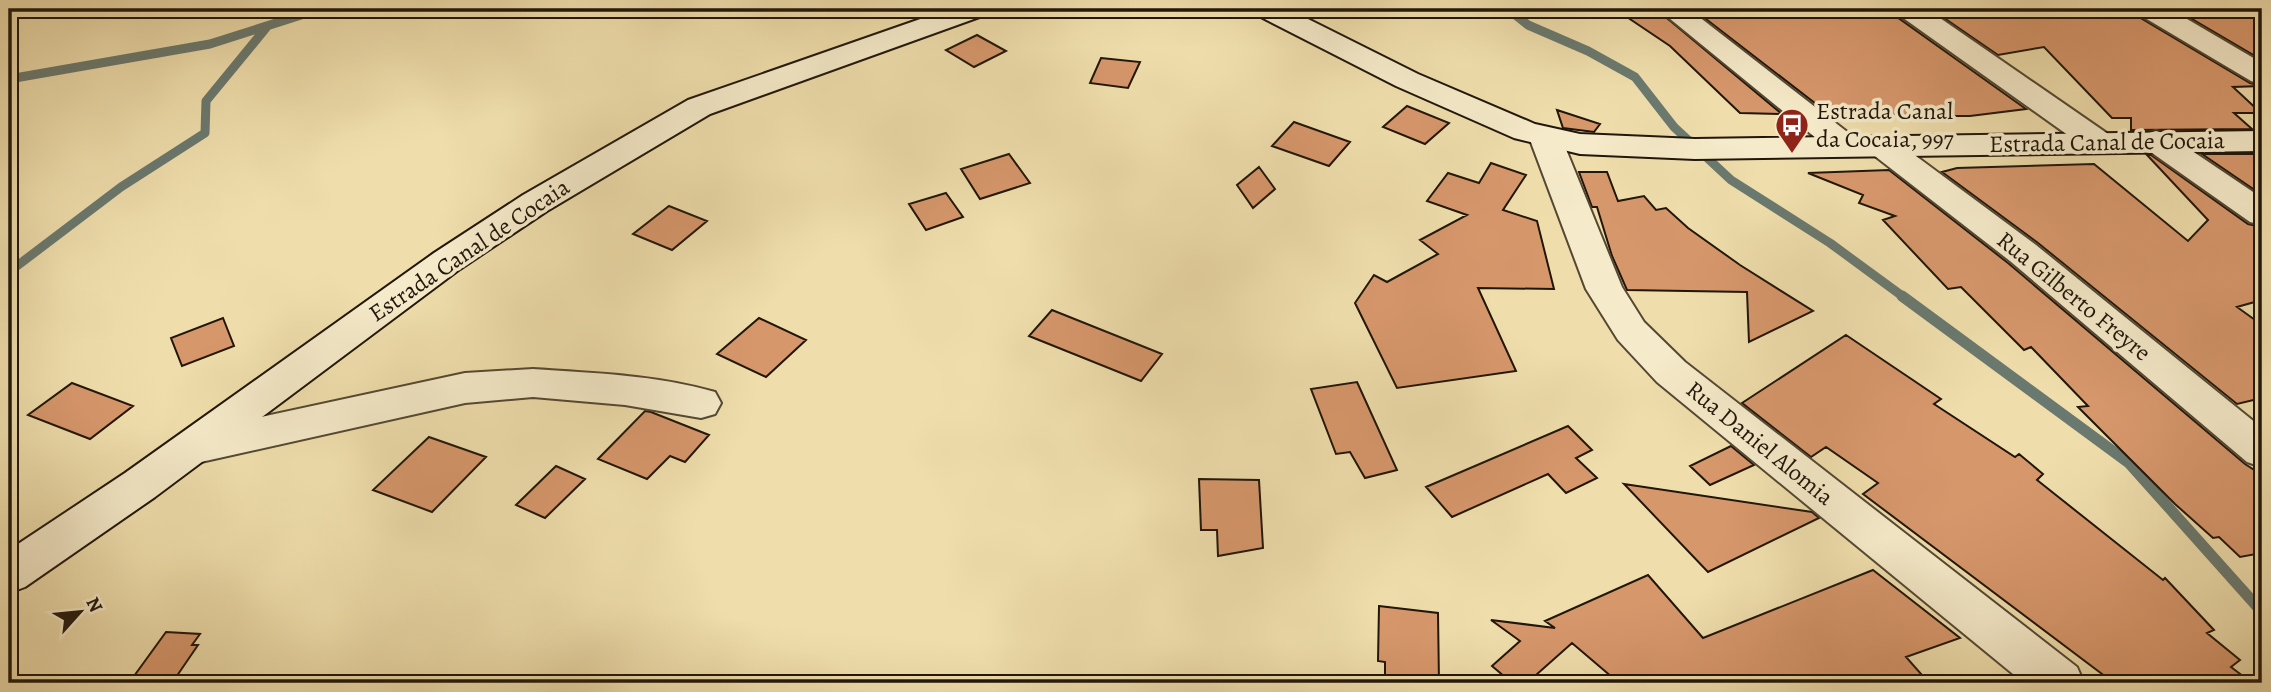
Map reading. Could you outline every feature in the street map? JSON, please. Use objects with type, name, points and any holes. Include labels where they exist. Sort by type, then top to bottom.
[{"type":"street","name":"Estrada Canal de Cocaia","points":[[9,574],[192,448],[437,268],[663,125],[699,107],[975,9]]},
{"type":"street","name":"Estrada Canal de Cocaia","points":[[1266,9],[1407,80],[1525,131],[1580,144],[1768,148],[2097,141],[2262,141]]},
{"type":"street","points":[[1672,9],[1844,145]]},
{"type":"street","points":[[1909,9],[2097,141]]},
{"type":"street","points":[[2150,9],[2262,75]]},
{"type":"street","name":"Rua Daniel Alomia","points":[[1545,137],[1604,289],[1631,331],[1671,372],[2060,683]]},
{"type":"street","points":[[2156,141],[2262,214]]},
{"type":"street","name":"Rua Gilberto Freyre","points":[[1882,146],[2023,253],[2262,451]]},
{"type":"street","points":[[192,448],[465,388],[533,383],[625,390],[701,403]]},
{"type":"building","points":[[1615,9],[1656,9],[1782,114],[1740,113],[1670,46]]},
{"type":"building","points":[[1693,9],[1892,9],[1897,17],[2026,109],[1970,116],[1913,116],[1908,112],[1906,115],[1829,114]]},
{"type":"building","points":[[1931,9],[2133,9],[2139,17],[2250,83],[2262,86],[2233,87],[2261,113],[2234,113],[2252,129],[2131,130],[2131,118],[2112,118],[2044,47],[1998,55]]},
{"type":"building","points":[[2175,9],[2262,9],[2262,60]]},
{"type":"building","points":[[977,35],[1006,51],[974,67],[946,50]]},
{"type":"building","points":[[1101,58],[1140,62],[1128,88],[1090,83]]},
{"type":"building","points":[[1407,106],[1449,123],[1425,144],[1383,127]]},
{"type":"building","points":[[1557,110],[1600,124],[1594,132],[1563,128]]},
{"type":"building","points":[[1294,122],[1350,142],[1329,166],[1272,146]]},
{"type":"building","points":[[1009,154],[1030,183],[980,199],[961,169]]},
{"type":"building","points":[[2202,154],[2262,154],[2262,195]]},
{"type":"building","points":[[2147,155],[2151,155],[2248,224],[2262,227],[2262,300],[2237,307],[2262,325],[2262,398],[2237,404],[2038,243],[1942,172],[1957,168],[2094,164],[2188,241],[2208,220]]},
{"type":"building","points":[[1491,163],[1526,175],[1503,210],[1537,221],[1554,289],[1478,288],[1516,371],[1397,388],[1355,303],[1374,275],[1387,282],[1438,254],[1420,240],[1467,215],[1427,201],[1448,173],[1479,183]]},
{"type":"building","points":[[1259,167],[1275,189],[1253,208],[1237,185]]},
{"type":"building","points":[[1889,170],[2008,263],[2245,464],[2262,475],[2262,553],[2240,557],[2219,537],[2213,538],[2175,504],[2078,407],[2088,406],[2031,347],[2024,350],[1961,287],[1948,289],[1883,220],[1895,216],[1859,203],[1863,195],[1808,173]]},
{"type":"building","points":[[1579,172],[1607,172],[1618,201],[1644,196],[1656,210],[1666,208],[1688,228],[1740,265],[1813,311],[1749,342],[1747,292],[1627,290],[1612,256],[1597,207],[1592,207]]},
{"type":"building","points":[[946,193],[963,217],[926,230],[909,204]]},
{"type":"building","points":[[669,206],[707,221],[672,250],[633,234]]},
{"type":"building","points":[[1052,310],[1162,354],[1141,381],[1029,336]]},
{"type":"building","points":[[223,318],[234,346],[182,366],[171,338]]},
{"type":"building","points":[[759,318],[806,340],[766,377],[717,354]]},
{"type":"building","points":[[1846,335],[1941,399],[1934,404],[2015,457],[2019,454],[2043,474],[2037,480],[2163,580],[2165,578],[2214,630],[2207,633],[2240,660],[2231,667],[2252,683],[2114,683],[1863,494],[1878,483],[1826,447],[1811,457],[1742,403]]},
{"type":"building","points":[[1357,382],[1397,470],[1365,478],[1350,452],[1336,454],[1311,389]]},
{"type":"building","points":[[72,383],[133,406],[90,439],[28,415]]},
{"type":"building","points":[[645,411],[709,435],[685,462],[670,456],[647,479],[598,459]]},
{"type":"building","points":[[1568,426],[1592,450],[1576,458],[1597,478],[1566,493],[1548,474],[1452,517],[1426,487]]},
{"type":"building","points":[[429,437],[486,457],[432,512],[373,490]]},
{"type":"building","points":[[1731,446],[1754,465],[1710,485],[1690,466]]},
{"type":"building","points":[[556,466],[585,479],[545,518],[516,505]]},
{"type":"building","points":[[1199,479],[1259,480],[1263,548],[1218,556],[1217,530],[1201,530]]},
{"type":"building","points":[[1624,484],[1812,512],[1819,518],[1708,572]]},
{"type":"building","points":[[1873,570],[1960,638],[1906,657],[1929,683],[1619,683],[1572,643],[1527,683],[1512,683],[1492,666],[1520,641],[1491,620],[1555,628],[1545,621],[1648,575],[1703,638]]},
{"type":"building","points":[[1379,606],[1438,613],[1439,683],[1385,683],[1385,662],[1378,661]]},
{"type":"building","points":[[166,632],[200,634],[192,645],[198,645],[172,683],[129,683]]},
{"type":"waterway","points":[[9,79],[210,44],[320,9]]},
{"type":"waterway","points":[[1508,9],[1528,25],[1588,51],[1635,77],[1674,127],[1731,180],[1830,243],[1905,298]]},
{"type":"waterway","points":[[9,272],[121,187],[205,133],[206,101],[266,28]]},
{"type":"waterway","points":[[1902,296],[2129,463],[2262,612]]},
{"type":"place","name":"Estrada Canal da Cocaia, 997","points":[[1792,155]]}]
